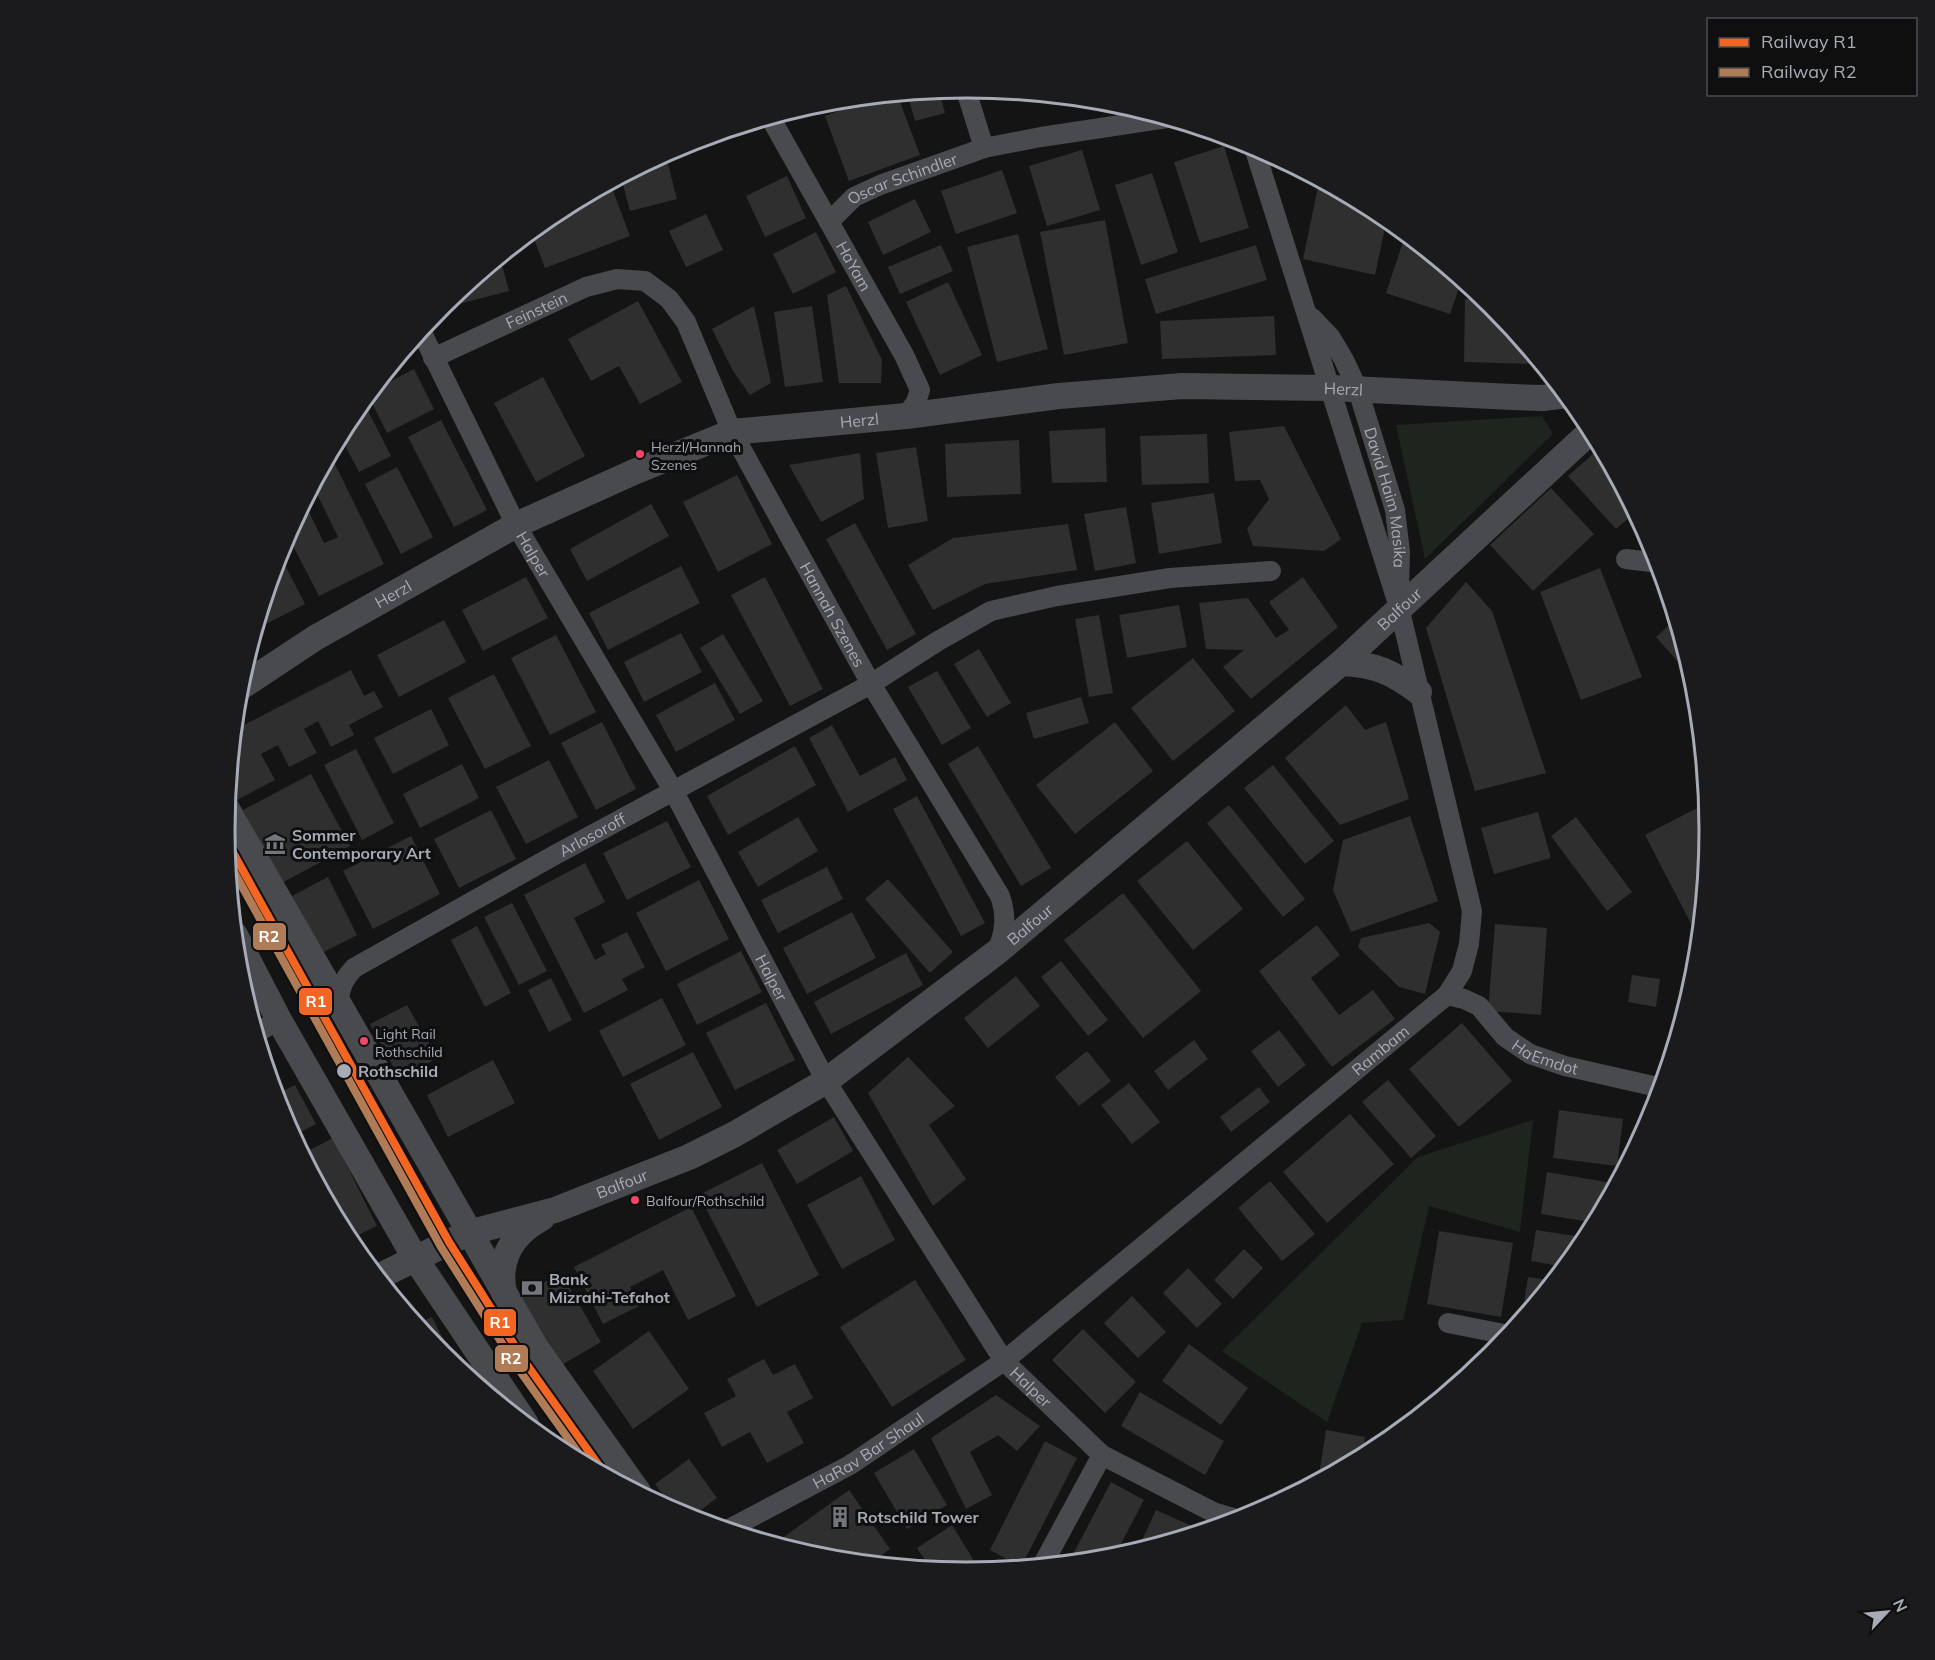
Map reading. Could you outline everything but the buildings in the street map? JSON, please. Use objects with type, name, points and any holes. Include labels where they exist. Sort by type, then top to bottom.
[{"type":"street","points":[[968,98],[984,148]]},
{"type":"street","name":"Oscar Schindler","points":[[829,222],[854,196],[984,148],[1150,121]]},
{"type":"street","name":"HaYam","points":[[774,123],[904,355],[920,390],[916,402],[906,416]]},
{"type":"street","name":"David Haim Masika","points":[[1257,157],[1399,607]]},
{"type":"street","name":"Feinstein","points":[[433,358],[586,287],[617,279],[645,281]]},
{"type":"street","name":"Hannah Szenes","points":[[645,281],[669,299],[686,322],[732,432],[871,684],[1000,896],[1005,909],[1005,924],[997,951]]},
{"type":"street","name":"David Haim Masika","points":[[1308,314],[1331,338],[1358,390],[1395,510],[1400,552],[1399,607]]},
{"type":"street","name":"Halper","points":[[425,339],[516,525],[674,792],[826,1081],[1004,1361],[1102,1455],[1213,1512],[1225,1516]]},
{"type":"street","name":"Herzl","points":[[250,681],[315,638],[516,525],[634,472],[732,432],[906,416],[1059,396],[1182,386],[1330,388],[1555,396]]},
{"type":"street","name":"Balfour","points":[[384,1274],[468,1233],[555,1210],[689,1157],[735,1134],[826,1081],[997,951],[1341,663],[1585,436]]},
{"type":"street","points":[[1626,559],[1648,562]]},
{"type":"street","name":"Arlosoroff","points":[[339,1007],[340,987],[345,977],[354,968],[553,856],[871,684],[938,641],[991,611],[1057,596],[1170,578],[1271,571]]},
{"type":"street","name":"Rambam","points":[[1004,1361],[1447,995],[1462,971],[1470,944],[1472,911],[1399,607]]},
{"type":"street","points":[[1341,663],[1377,668],[1395,675],[1419,692]]},
{"type":"street","points":[[235,826],[536,1348],[629,1479]]},
{"type":"street","points":[[246,957],[279,1020],[415,1258],[512,1403]]},
{"type":"street","name":"HaEmdot","points":[[1447,995],[1479,1006],[1505,1037],[1530,1054],[1565,1066],[1653,1086]]},
{"type":"street","points":[[263,1029],[279,1020]]},
{"type":"street","points":[[505,1296],[501,1279],[507,1250],[530,1224],[555,1210]]},
{"type":"street","points":[[1448,1323],[1499,1333]]},
{"type":"street","name":"HaRav Bar Shaul","points":[[736,1525],[850,1465],[1004,1361]]},
{"type":"street","points":[[1046,1558],[1102,1455]]},
{"type":"shaded area","points":[[1542,416],[1553,434],[1425,559],[1396,425]]},
{"type":"shaded area","points":[[1533,1120],[1520,1232],[1429,1206],[1403,1320],[1362,1323],[1327,1422],[1222,1351],[1418,1157]]},
{"type":"rail line","name":"R1","points":[[236,858],[449,1242],[525,1362],[595,1460]]},
{"type":"rail line","name":"R2","points":[[237,877],[441,1247],[517,1367],[574,1447]]},
{"type":"place","name":"Herzl/Hannah Szenes","points":[[640,454]]},
{"type":"place","name":"Sommer Contemporary Art","points":[[275,844]]},
{"type":"place","name":"Light Rail Rothschild","points":[[364,1041]]},
{"type":"place","name":"Rothschild","points":[[344,1071]]},
{"type":"place","name":"Balfour/Rothschild","points":[[635,1200]]},
{"type":"place","name":"Bank Mizrahi-Tefahot","points":[[532,1288]]},
{"type":"place","name":"Rotschild Tower","points":[[840,1517]]}]
